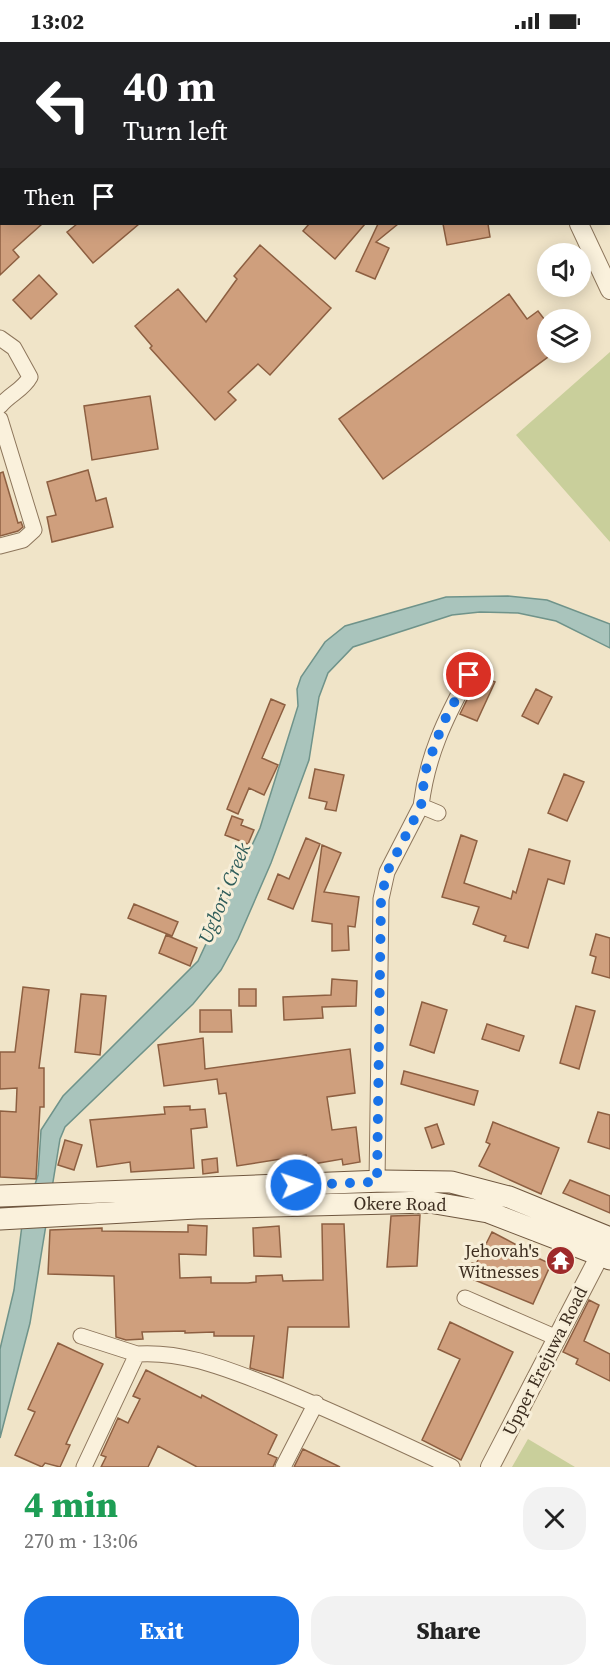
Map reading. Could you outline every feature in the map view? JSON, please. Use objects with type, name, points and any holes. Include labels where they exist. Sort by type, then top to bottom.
[{"type":"main road","name":"Okere Road","points":[[0,1196],[377,1182],[451,1182],[479,1188],[607,1251]]},
{"type":"main road","name":"Okere Road","points":[[10,1218],[196,1208],[429,1202],[488,1212],[607,1251]]},
{"type":"street","points":[[579,225],[610,290]]},
{"type":"street","points":[[0,338],[14,348],[30,377],[24,388],[10,395],[0,406]]},
{"type":"street","points":[[0,419],[34,530],[23,540],[0,546]]},
{"type":"street","points":[[377,1182],[381,899],[387,872],[421,806],[425,772],[443,723],[469,675]]},
{"type":"street","points":[[421,806],[438,813]]},
{"type":"street","name":"Upper Erejuwa Road","points":[[490,1467],[557,1338],[607,1251]]},
{"type":"street","points":[[465,1298],[557,1338]]},
{"type":"street","points":[[81,1336],[137,1354],[158,1353],[211,1363],[316,1403],[452,1467]]},
{"type":"street","points":[[84,1467],[137,1354]]},
{"type":"street","points":[[283,1467],[316,1403]]},
{"type":"green space","points":[[610,352],[610,542],[516,435]]},
{"type":"green space","points":[[528,1439],[575,1467],[512,1467]]},
{"type":"water","points":[[508,596],[547,600],[610,624],[610,648],[556,621],[518,613],[480,612],[452,615],[353,647],[328,673],[319,697],[309,760],[271,863],[238,939],[221,970],[193,1004],[65,1127],[60,1139],[30,1323],[0,1438],[0,1349],[14,1290],[22,1225],[38,1175],[41,1130],[63,1096],[198,961],[260,828],[298,706],[297,689],[301,677],[325,642],[345,626],[446,597]]},
{"type":"building","points":[[0,225],[41,225],[13,250],[19,257],[0,275]]},
{"type":"building","points":[[76,225],[138,225],[93,263],[67,232]]},
{"type":"building","points":[[308,225],[364,225],[335,259],[303,231]]},
{"type":"building","points":[[378,225],[397,225],[376,242],[389,248],[375,279],[356,271]]},
{"type":"building","points":[[443,225],[488,225],[490,237],[447,245]]},
{"type":"building","points":[[260,245],[331,308],[270,375],[258,364],[228,392],[236,400],[215,420],[150,348],[152,346],[135,326],[178,289],[206,322],[237,279],[234,276]]},
{"type":"building","points":[[39,275],[57,294],[31,319],[13,300]]},
{"type":"building","points":[[509,294],[527,319],[537,312],[537,363],[540,363],[383,479],[339,419]]},
{"type":"building","points":[[150,396],[158,449],[92,460],[84,406]]},
{"type":"building","points":[[88,470],[96,501],[106,498],[113,527],[52,542],[47,517],[56,515],[47,482]]},
{"type":"building","points":[[3,472],[18,523],[21,522],[23,527],[18,531],[0,536],[0,473]]},
{"type":"building","points":[[479,675],[495,682],[477,721],[460,714]]},
{"type":"building","points":[[536,689],[552,697],[538,724],[522,716]]},
{"type":"building","points":[[271,699],[285,705],[262,758],[278,765],[264,795],[249,788],[238,814],[227,809]]},
{"type":"building","points":[[315,769],[344,775],[336,811],[325,809],[327,802],[309,798]]},
{"type":"building","points":[[564,774],[584,782],[567,821],[548,813]]},
{"type":"building","points":[[232,816],[243,820],[241,825],[254,830],[248,844],[225,835]]},
{"type":"building","points":[[461,835],[477,841],[464,883],[511,899],[513,891],[516,893],[529,849],[570,861],[564,884],[548,879],[528,948],[504,941],[506,936],[473,924],[479,907],[442,897]]},
{"type":"building","points":[[306,838],[320,844],[293,909],[268,899],[278,874],[289,879]]},
{"type":"building","points":[[322,845],[341,853],[324,892],[359,897],[355,927],[348,926],[349,950],[332,951],[332,924],[312,921]]},
{"type":"building","points":[[134,904],[178,922],[172,936],[128,918]]},
{"type":"building","points":[[596,934],[610,938],[610,978],[592,973],[596,957],[590,955]]},
{"type":"building","points":[[166,935],[197,948],[190,966],[159,953]]},
{"type":"building","points":[[332,979],[357,981],[356,1006],[322,1007],[323,1018],[284,1020],[283,997],[331,995]]},
{"type":"building","points":[[23,987],[49,990],[39,1068],[44,1068],[44,1107],[40,1107],[36,1179],[0,1177],[0,1111],[16,1112],[17,1088],[0,1089],[0,1052],[15,1052]]},
{"type":"building","points":[[239,989],[256,989],[256,1006],[239,1006]]},
{"type":"building","points":[[81,994],[106,996],[100,1055],[75,1052]]},
{"type":"building","points":[[422,1002],[447,1010],[434,1053],[410,1045]]},
{"type":"building","points":[[576,1006],[595,1011],[579,1069],[560,1063]]},
{"type":"building","points":[[200,1010],[231,1010],[232,1032],[200,1032]]},
{"type":"building","points":[[487,1024],[524,1036],[519,1051],[482,1039]]},
{"type":"building","points":[[203,1038],[205,1069],[350,1049],[355,1093],[327,1097],[332,1130],[356,1127],[360,1162],[343,1165],[342,1159],[307,1165],[306,1155],[237,1166],[226,1093],[219,1094],[217,1079],[164,1086],[158,1045]]},
{"type":"building","points":[[404,1071],[478,1091],[474,1105],[401,1084]]},
{"type":"building","points":[[190,1106],[190,1110],[205,1109],[207,1127],[191,1129],[194,1168],[131,1172],[130,1162],[97,1167],[90,1120],[165,1114],[164,1107]]},
{"type":"building","points":[[598,1112],[610,1115],[610,1149],[588,1142]]},
{"type":"building","points":[[493,1122],[559,1148],[541,1194],[479,1166],[490,1144],[486,1142]]},
{"type":"building","points":[[437,1124],[444,1144],[432,1148],[425,1128]]},
{"type":"building","points":[[65,1140],[82,1145],[74,1170],[58,1165]]},
{"type":"building","points":[[217,1158],[218,1172],[203,1174],[202,1160]]},
{"type":"building","points":[[570,1180],[610,1196],[610,1213],[563,1193]]},
{"type":"building","points":[[420,1215],[417,1266],[387,1267],[391,1216]]},
{"type":"building","points":[[322,1224],[344,1224],[349,1327],[288,1327],[283,1378],[250,1368],[254,1336],[214,1336],[214,1332],[185,1333],[185,1331],[142,1332],[143,1339],[126,1340],[116,1337],[114,1276],[48,1274],[50,1230],[102,1228],[102,1231],[188,1232],[188,1225],[207,1226],[206,1255],[179,1254],[180,1278],[211,1277],[211,1283],[248,1283],[256,1282],[256,1276],[282,1275],[283,1281],[323,1280]]},
{"type":"building","points":[[279,1226],[281,1257],[254,1256],[253,1228]]},
{"type":"building","points":[[492,1232],[515,1244],[514,1247],[551,1264],[533,1304],[465,1276],[472,1263],[476,1264]]},
{"type":"building","points":[[589,1300],[599,1305],[584,1341],[610,1354],[610,1381],[576,1364],[578,1359],[563,1352]]},
{"type":"building","points":[[450,1322],[513,1352],[461,1460],[422,1440],[460,1359],[438,1349]]},
{"type":"building","points":[[58,1343],[103,1364],[66,1444],[70,1445],[60,1467],[45,1463],[42,1467],[15,1455],[35,1412],[28,1409]]},
{"type":"building","points":[[146,1370],[201,1398],[202,1395],[277,1435],[268,1454],[277,1458],[273,1467],[197,1467],[158,1446],[148,1467],[101,1467],[106,1457],[101,1455],[118,1418],[128,1423],[140,1399],[133,1396]]},
{"type":"building","points":[[303,1449],[340,1467],[294,1467]]},
{"type":"place","name":"Jehovah's Witnesses","points":[[560,1261]]},
{"type":"route","points":[[296,1185],[377,1182],[381,899],[387,872],[421,806],[425,772],[443,723],[469,675]]},
{"type":"water label","name":"Ugbori Creek","points":[[224,893]]}]
